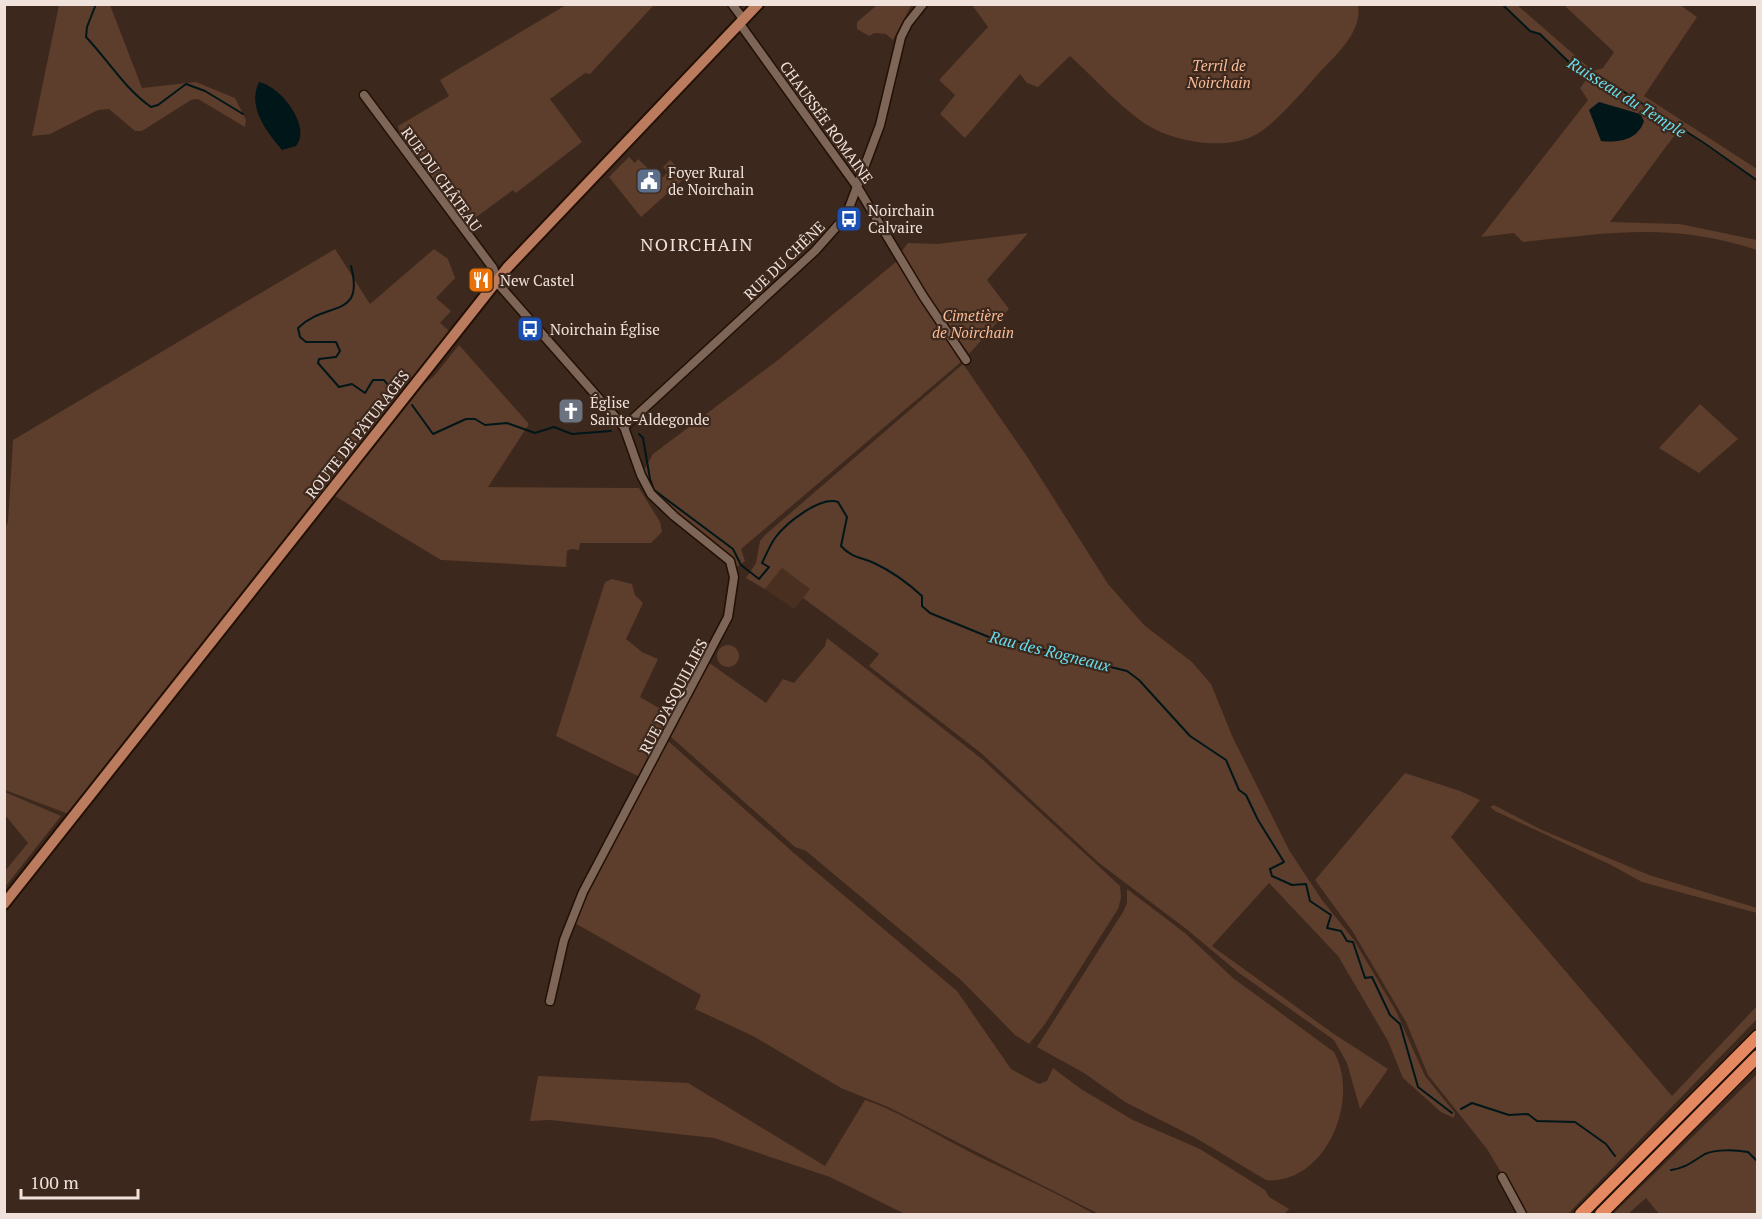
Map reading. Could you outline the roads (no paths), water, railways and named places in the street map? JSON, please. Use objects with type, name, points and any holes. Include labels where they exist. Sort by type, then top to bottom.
[{"type":"highway","points":[[1581,1215],[1758,1036]]},
{"type":"highway","points":[[1601,1215],[1758,1056]]},
{"type":"main road","name":"ROUTE DE PÂTURAGES","points":[[4,904],[498,279],[758,4]]},
{"type":"street","name":"CHAUSSÉE ROMAINE","points":[[732,4],[742,22],[858,188],[922,296],[966,360]]},
{"type":"street","name":"RUE DU CHÊNE","points":[[624,426],[815,251],[846,216],[880,125],[901,37],[908,23],[923,4]]},
{"type":"street","name":"RUE DU CHÂTEAU","points":[[364,95],[498,279],[500,286],[624,426]]},
{"type":"street","name":"RUE D'ASQUILLIES","points":[[549,1001],[564,940],[576,908],[719,637],[733,597],[734,577],[730,561],[674,516],[651,494],[641,475],[624,426]]},
{"type":"street","points":[[1502,1177],[1522,1215]]},
{"type":"waterway","name":"Rau des Rogneaux","points":[[96,4],[87,27],[86,37],[124,83],[151,107],[158,105],[186,84],[205,91],[243,114]]},
{"type":"waterway","name":"Ruisseau du Temple","points":[[1502,4],[1530,31],[1540,34],[1575,68],[1596,74],[1704,143],[1758,181]]},
{"type":"waterway","name":"Rau des Rogneaux","points":[[351,266],[354,283],[353,295],[348,302],[320,314],[298,328],[300,337],[306,342],[336,342],[340,351],[336,357],[319,359],[318,363],[339,387],[352,384],[365,393],[373,380],[384,380],[388,385]]},
{"type":"waterway","name":"Rau des Rogneaux","points":[[412,405],[433,434],[466,419],[475,419],[485,425],[507,423],[535,433],[554,427],[572,434],[611,431]]},
{"type":"waterway","name":"Rau des Rogneaux","points":[[639,434],[643,438],[654,490],[733,549],[741,565],[759,579],[769,567],[762,563],[770,547],[787,525],[813,507],[831,501],[838,502],[847,517],[841,546],[853,555],[880,566],[905,582],[922,596],[922,606],[930,613],[1001,642],[1016,641],[1053,653],[1127,671],[1139,680],[1190,736],[1226,760],[1239,790],[1246,795],[1258,820],[1284,862],[1270,869],[1272,876],[1292,885],[1306,884],[1310,901],[1331,915],[1327,928],[1341,931],[1347,941],[1353,942],[1365,978],[1372,977],[1390,1015],[1400,1024],[1418,1087],[1452,1113]]},
{"type":"waterway","name":"Rau des Rogneaux","points":[[1461,1109],[1472,1103],[1509,1115],[1528,1114],[1537,1121],[1575,1122],[1606,1144],[1615,1156]]},
{"type":"waterway","name":"Rau des Rogneaux","points":[[1671,1170],[1685,1166],[1710,1152],[1720,1151],[1748,1152],[1758,1162]]},
{"type":"place","name":"Foyer Rural de Noirchain","points":[[649,181]]},
{"type":"place","name":"Noirchain Calvaire","points":[[849,219]]},
{"type":"place","name":"New Castel","points":[[481,280]]},
{"type":"place","name":"Noirchain Église","points":[[530,329]]},
{"type":"place","name":"Église Sainte-Aldegonde","points":[[571,411]]},
{"type":"district","name":"NOIRCHAIN","points":[[697,244]]},
{"type":"park label","name":"Terril de Noirchain","points":[[1219,74]]},
{"type":"park label","name":"Cimetière de Noirchain","points":[[973,324]]}]
